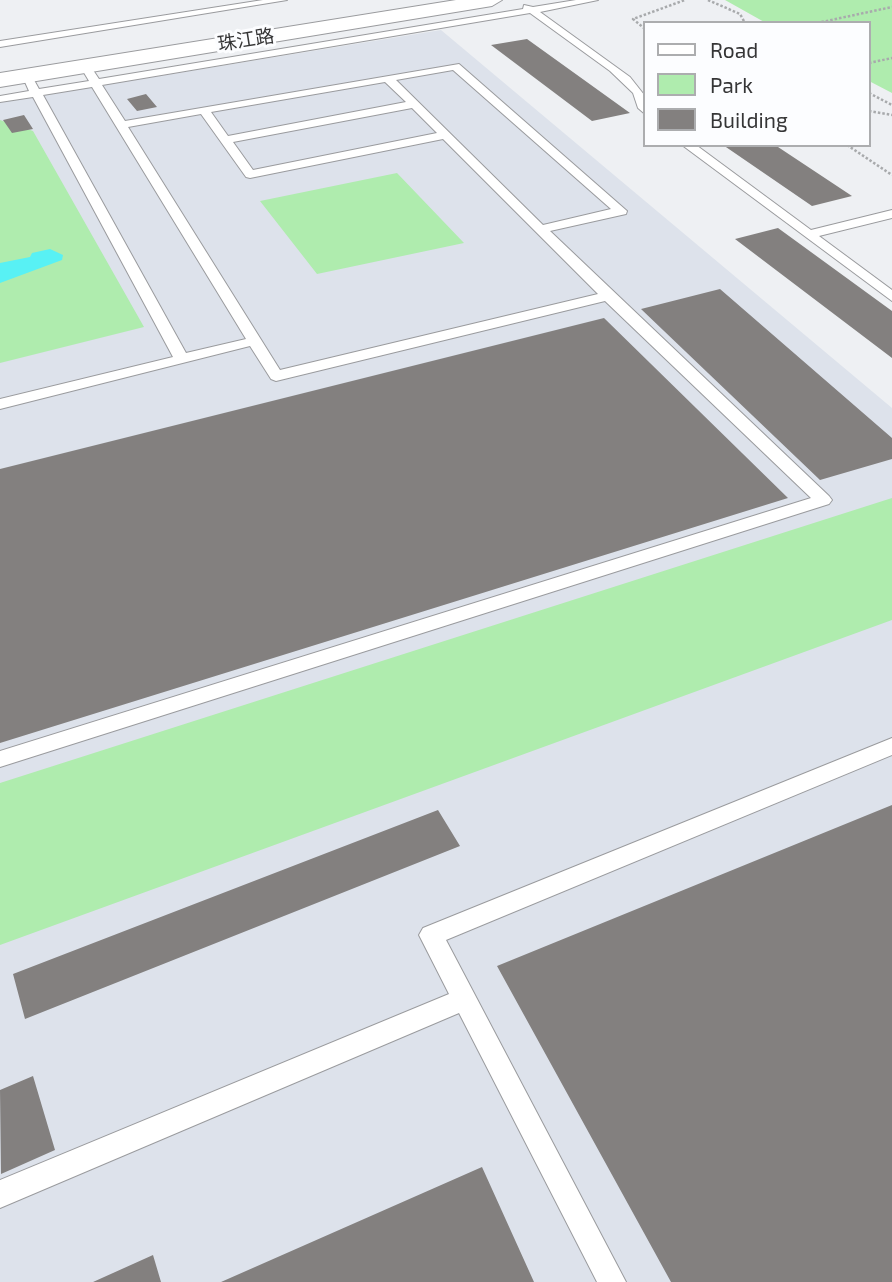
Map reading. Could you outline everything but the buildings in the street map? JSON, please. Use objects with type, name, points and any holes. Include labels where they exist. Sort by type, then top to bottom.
[{"type":"street","name":"珠江路","points":[[0,80],[31,84],[492,0]]},
{"type":"street","name":"珠江路","points":[[0,57],[289,5]]},
{"type":"lane","points":[[517,0],[624,78],[640,94],[644,110]]},
{"type":"lane","points":[[593,0],[91,74],[276,376],[608,296]]},
{"type":"lane","points":[[0,44],[289,5]]},
{"type":"lane","points":[[121,125],[455,66],[621,211],[541,229]]},
{"type":"lane","points":[[0,759],[823,500],[608,296],[388,78]]},
{"type":"lane","points":[[0,99],[31,84],[182,359]]},
{"type":"lane","points":[[225,139],[415,104]]},
{"type":"lane","points":[[204,110],[250,174],[446,135]]},
{"type":"lane","points":[[691,147],[892,297]]},
{"type":"lane","points":[[809,235],[892,214]]},
{"type":"lane","points":[[0,404],[254,341]]},
{"type":"lane","points":[[612,1282],[431,935],[892,746]]},
{"type":"lane","points":[[0,1194],[464,999]]},
{"type":"path","points":[[644,28],[633,19],[685,0]]},
{"type":"path","points":[[708,0],[740,15],[744,21]]},
{"type":"path","points":[[826,21],[892,7]]},
{"type":"path","points":[[871,63],[892,58]]},
{"type":"path","points":[[871,94],[892,105]]},
{"type":"path","points":[[871,111],[892,115]]},
{"type":"path","points":[[850,147],[892,175]]},
{"type":"shaded area","points":[[441,30],[892,408],[892,1282],[0,1282],[0,102]]},
{"type":"green space","points":[[725,0],[892,0],[892,93],[871,82],[871,21],[762,21]]},
{"type":"green space","points":[[0,120],[33,131],[144,327],[0,363]]},
{"type":"green space","points":[[397,173],[464,243],[317,274],[260,201]]},
{"type":"green space","points":[[892,498],[892,620],[0,945],[0,783]]},
{"type":"water","points":[[50,249],[63,255],[62,260],[0,283],[0,263],[30,257],[32,253]]}]
